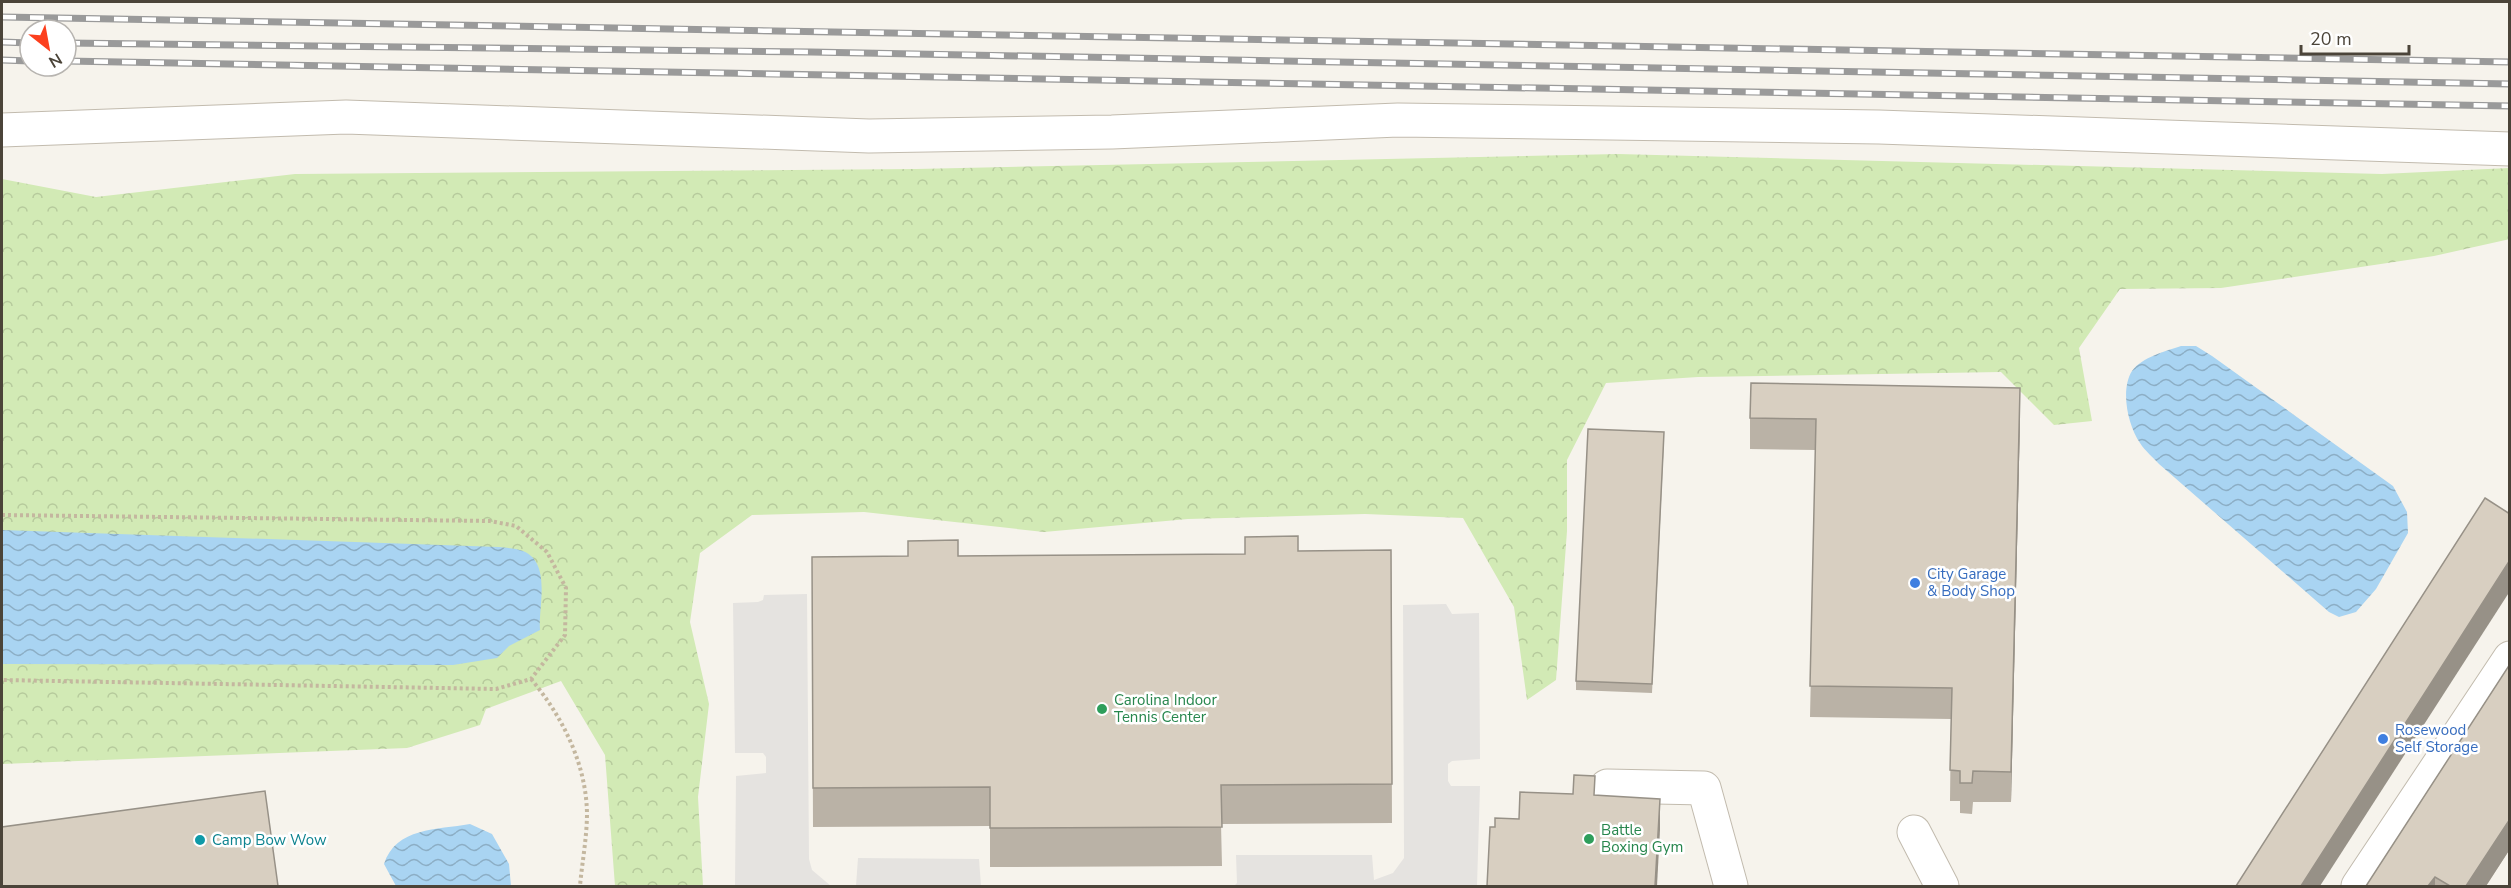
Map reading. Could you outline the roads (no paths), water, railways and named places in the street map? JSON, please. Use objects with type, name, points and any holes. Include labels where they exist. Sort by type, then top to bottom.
[{"type":"lane","points":[[2,130],[346,117],[869,136],[1112,132],[1398,120],[1880,127],[2510,149]]},
{"type":"lane","points":[[2358,886],[2510,658]]},
{"type":"lane","points":[[1607,786],[1704,788],[1731,886]]},
{"type":"lane","points":[[1914,832],[1942,886]]},
{"type":"water","points":[[2181,346],[2196,346],[2212,356],[2393,486],[2407,512],[2408,533],[2376,589],[2356,612],[2339,617],[2329,612],[2159,464],[2140,443],[2132,427],[2127,408],[2128,379],[2136,366],[2142,362]]},
{"type":"water","points":[[2,530],[517,549],[532,557],[541,575],[540,630],[509,646],[497,658],[453,665],[2,664]]},
{"type":"water","points":[[470,824],[492,834],[509,864],[511,886],[396,886],[384,864],[398,843],[419,832]]},
{"type":"railway","points":[[2,17],[2510,62]]},
{"type":"railway","points":[[2,42],[18,43]]},
{"type":"railway","points":[[78,43],[811,52],[2510,84]]},
{"type":"railway","points":[[2,60],[18,61]]},
{"type":"railway","points":[[78,61],[2510,106]]},
{"type":"place","name":"City Garage & Body Shop","points":[[1915,583]]},
{"type":"place","name":"Carolina Indoor Tennis Center","points":[[1102,709]]},
{"type":"place","name":"Rosewood Self Storage","points":[[2383,739]]},
{"type":"place","name":"Battle Boxing Gym","points":[[1589,839]]},
{"type":"place","name":"Camp Bow Wow","points":[[200,840]]}]
